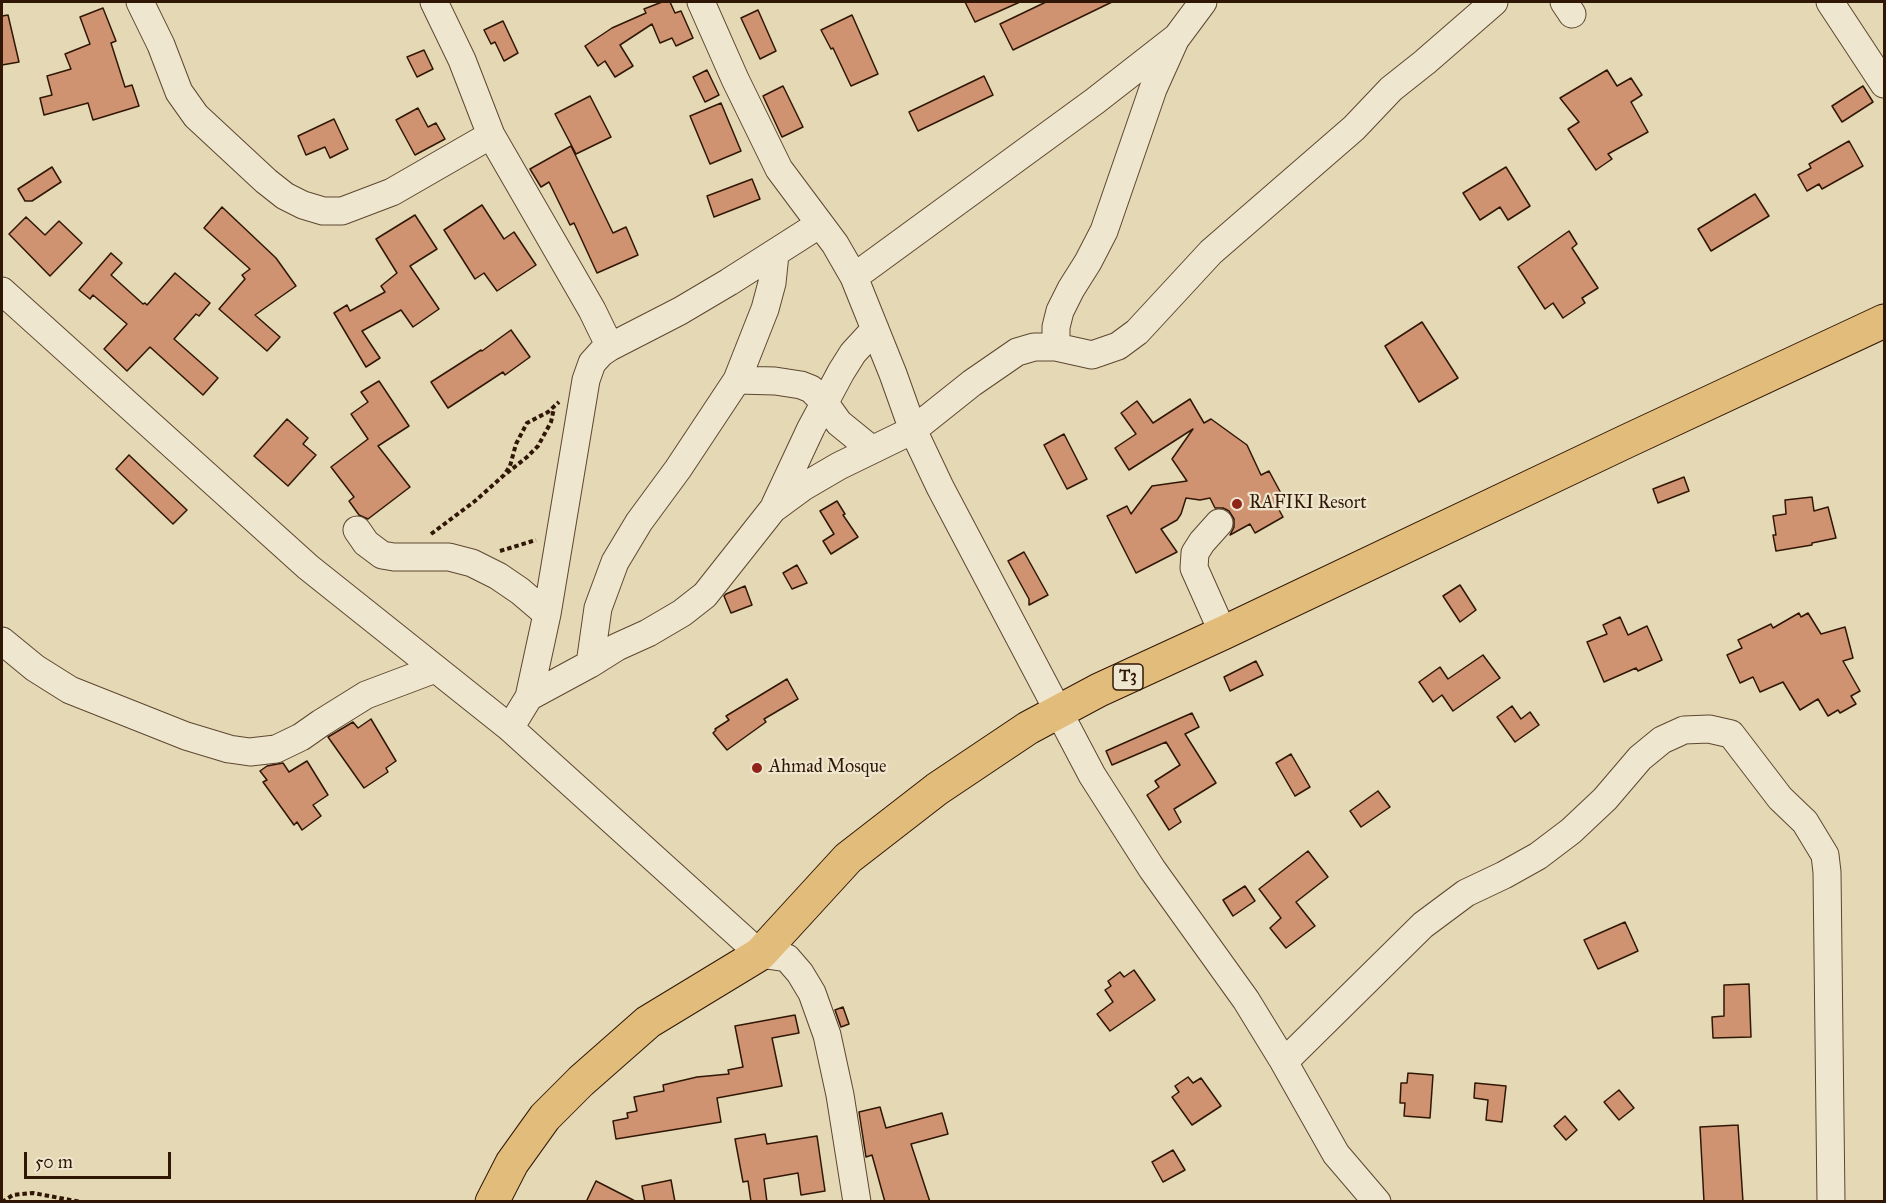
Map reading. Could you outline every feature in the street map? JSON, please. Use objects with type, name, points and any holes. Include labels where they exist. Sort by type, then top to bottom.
[{"type":"highway","name":"T3","points":[[492,1202],[512,1163],[545,1117],[581,1081],[648,1022],[760,954],[848,858],[937,789],[1028,728],[1099,690],[1884,321]]},
{"type":"street","points":[[140,2],[180,92],[196,116],[266,181],[285,196],[303,205],[323,211],[342,211],[392,192],[491,135]]},
{"type":"street","points":[[434,2],[462,60],[491,135],[592,310],[610,346]]},
{"type":"street","points":[[702,2],[735,79],[779,169],[835,244],[854,277],[913,430],[950,506],[1092,775],[1146,860],[1246,1000],[1336,1154],[1377,1202]]},
{"type":"street","points":[[1056,347],[1056,327],[1060,311],[1104,231],[1153,90],[1177,37],[1203,2]]},
{"type":"street","points":[[773,509],[822,476],[871,449],[913,430],[1017,351],[1034,346],[1056,347],[1092,355],[1118,346],[1137,332],[1211,252],[1354,128],[1390,88],[1425,62],[1494,2]]},
{"type":"street","points":[[1830,2],[1884,84]]},
{"type":"street","points":[[854,277],[1095,101],[1177,37]]},
{"type":"street","points":[[510,728],[529,697],[547,614],[586,380],[592,363],[610,346],[680,311],[820,224]]},
{"type":"street","points":[[590,664],[598,608],[615,562],[639,522],[678,469],[736,380],[765,309],[772,283],[775,254]]},
{"type":"street","points":[[2,291],[308,567],[510,728],[760,954],[787,958],[800,973],[812,993],[827,1035],[840,1095],[857,1202]]},
{"type":"street","points":[[529,697],[617,647],[674,618],[705,595],[773,509],[824,402],[853,353],[875,329]]},
{"type":"street","points":[[736,380],[775,381],[801,385],[811,390],[824,402],[839,423],[871,449]]},
{"type":"street","points":[[1219,523],[1195,553],[1194,568],[1223,633]]},
{"type":"street","points":[[357,530],[366,543],[382,555],[449,557],[472,563],[498,576],[547,614]]},
{"type":"street","points":[[2,641],[35,668],[70,690],[186,736],[229,749],[249,752],[276,749],[301,737],[366,695],[435,669]]},
{"type":"street","points":[[1284,1062],[1423,925],[1466,893],[1538,856],[1571,831],[1605,799],[1640,758],[1662,740],[1684,730],[1709,729],[1731,734],[1780,798],[1805,822],[1825,855],[1831,1202]]},
{"type":"path","points":[[504,475],[510,466],[516,444],[527,423],[554,407],[560,400]]},
{"type":"path","points":[[408,557],[426,537],[475,501],[538,446],[551,422],[554,407]]},
{"type":"path","points":[[472,563],[500,551],[560,536]]},
{"type":"path","points":[[2,1202],[13,1195],[33,1193],[81,1202]]},
{"type":"building","points":[[662,2],[670,2],[675,13],[681,11],[693,38],[676,46],[672,38],[660,43],[652,24],[620,45],[633,66],[615,77],[605,61],[598,66],[585,46],[612,28],[646,13],[644,9]]},
{"type":"building","points":[[965,2],[1020,2],[975,22]]},
{"type":"building","points":[[1046,2],[1112,2],[1013,50],[1000,24]]},
{"type":"building","points":[[103,8],[116,41],[111,43],[125,87],[132,85],[139,106],[93,120],[88,103],[44,115],[40,98],[52,95],[47,76],[71,69],[65,54],[90,44],[80,17]]},
{"type":"building","points":[[758,10],[776,51],[760,59],[741,18]]},
{"type":"building","points":[[8,15],[19,62],[2,65],[2,16]]},
{"type":"building","points":[[852,15],[878,74],[851,86],[833,48],[831,49],[821,30]]},
{"type":"building","points":[[503,21],[518,53],[504,61],[495,42],[491,44],[484,30]]},
{"type":"building","points":[[424,50],[433,69],[417,77],[407,57]]},
{"type":"building","points":[[707,70],[719,95],[705,102],[693,77]]},
{"type":"building","points":[[1607,70],[1617,86],[1631,78],[1642,95],[1631,102],[1648,132],[1608,154],[1612,159],[1596,170],[1568,129],[1579,122],[1560,98]]},
{"type":"building","points":[[984,76],[993,95],[918,131],[909,112]]},
{"type":"building","points":[[783,86],[803,127],[782,137],[763,96]]},
{"type":"building","points":[[1863,86],[1873,102],[1842,122],[1832,106]]},
{"type":"building","points":[[590,96],[611,137],[576,154],[555,114]]},
{"type":"building","points":[[721,103],[741,151],[710,164],[690,116]]},
{"type":"building","points":[[418,108],[428,127],[436,123],[445,139],[415,155],[396,120]]},
{"type":"building","points":[[334,119],[348,149],[330,158],[325,147],[306,155],[298,136]]},
{"type":"building","points":[[1849,141],[1863,166],[1822,189],[1819,184],[1807,191],[1798,175],[1811,168],[1809,164]]},
{"type":"building","points":[[571,146],[613,233],[626,227],[638,255],[597,273],[574,223],[570,225],[549,182],[541,187],[530,169]]},
{"type":"building","points":[[52,167],[61,182],[32,201],[25,201],[18,189]]},
{"type":"building","points":[[1506,167],[1530,206],[1508,220],[1500,207],[1480,220],[1463,193]]},
{"type":"building","points":[[752,179],[760,199],[714,217],[707,196]]},
{"type":"building","points":[[1755,194],[1769,216],[1711,251],[1698,229]]},
{"type":"building","points":[[482,205],[504,239],[514,232],[536,265],[497,291],[484,273],[475,279],[444,230]]},
{"type":"building","points":[[222,207],[276,258],[296,286],[255,315],[280,337],[267,351],[219,309],[245,279],[242,275],[250,269],[204,228]]},
{"type":"building","points":[[415,215],[437,249],[410,266],[439,309],[413,327],[401,310],[362,331],[380,358],[366,367],[334,313],[347,305],[350,311],[385,292],[381,286],[397,273],[376,239]]},
{"type":"building","points":[[26,217],[45,235],[59,221],[82,243],[50,276],[9,234]]},
{"type":"building","points":[[1569,231],[1577,244],[1572,248],[1598,288],[1582,298],[1585,303],[1563,318],[1553,303],[1545,309],[1518,267]]},
{"type":"building","points":[[111,253],[122,263],[111,275],[143,304],[147,305],[175,273],[210,303],[199,316],[196,314],[174,339],[218,378],[203,395],[150,347],[127,371],[104,349],[127,324],[93,295],[90,299],[79,290]]},
{"type":"building","points":[[1422,322],[1458,378],[1419,402],[1385,346]]},
{"type":"building","points":[[511,330],[530,357],[505,375],[503,372],[448,408],[431,382],[482,351]]},
{"type":"building","points":[[379,381],[409,426],[378,446],[410,487],[368,519],[359,515],[349,501],[354,497],[331,467],[368,439],[351,414],[368,402],[361,392]]},
{"type":"building","points":[[1190,399],[1204,423],[1211,419],[1247,445],[1261,475],[1269,471],[1283,497],[1280,499],[1283,505],[1278,508],[1283,517],[1255,533],[1250,524],[1230,535],[1234,527],[1234,519],[1229,511],[1215,508],[1210,498],[1200,500],[1186,498],[1177,520],[1161,529],[1177,552],[1136,573],[1107,516],[1127,506],[1131,514],[1152,486],[1187,481],[1172,459],[1193,429],[1129,470],[1115,448],[1136,434],[1121,413],[1137,401],[1153,423]]},
{"type":"building","points":[[287,419],[308,438],[303,444],[316,455],[288,486],[254,456]]},
{"type":"building","points":[[1064,434],[1087,479],[1067,489],[1044,445]]},
{"type":"building","points":[[129,455],[187,510],[173,524],[116,469]]},
{"type":"building","points":[[1684,477],[1689,491],[1658,503],[1653,489]]},
{"type":"building","points":[[1812,497],[1814,511],[1828,507],[1836,538],[1776,551],[1773,516],[1786,514],[1785,500]]},
{"type":"building","points":[[837,501],[845,514],[843,515],[858,537],[831,554],[823,541],[834,534],[820,511]]},
{"type":"building","points":[[1024,552],[1048,595],[1029,605],[1029,599],[1008,561]]},
{"type":"building","points":[[797,565],[807,583],[792,589],[783,573]]},
{"type":"building","points":[[1460,585],[1476,610],[1460,622],[1443,596]]},
{"type":"building","points":[[745,586],[752,605],[731,613],[724,596]]},
{"type":"building","points":[[1799,613],[1801,617],[1808,613],[1821,634],[1845,627],[1853,658],[1843,661],[1860,691],[1851,696],[1856,704],[1840,713],[1838,710],[1828,716],[1818,699],[1800,710],[1783,682],[1760,692],[1753,677],[1740,683],[1727,655],[1742,648],[1738,640],[1771,624],[1773,628]]},
{"type":"building","points":[[1620,617],[1628,635],[1647,626],[1662,660],[1604,682],[1587,642],[1607,634],[1603,625]]},
{"type":"building","points":[[1483,655],[1500,678],[1453,711],[1442,695],[1433,702],[1419,682],[1440,667],[1448,679]]},
{"type":"building","points":[[1256,661],[1263,675],[1230,691],[1224,677]]},
{"type":"building","points":[[787,679],[798,699],[764,719],[766,722],[727,750],[713,733],[715,729],[729,720],[726,716]]},
{"type":"building","points":[[1512,706],[1521,719],[1530,712],[1539,725],[1515,742],[1497,717]]},
{"type":"building","points":[[1192,713],[1199,727],[1185,734],[1216,783],[1174,809],[1181,822],[1169,830],[1147,795],[1159,787],[1155,781],[1180,765],[1166,742],[1112,765],[1106,751]]},
{"type":"building","points":[[371,719],[396,761],[386,768],[388,772],[364,788],[328,737],[353,722],[358,728]]},
{"type":"building","points":[[1291,754],[1310,787],[1295,796],[1276,763]]},
{"type":"building","points":[[307,761],[328,795],[313,805],[321,816],[302,830],[297,822],[294,825],[263,782],[267,780],[260,771],[267,766],[283,763],[289,772]]},
{"type":"building","points":[[1378,791],[1390,807],[1361,827],[1350,811]]},
{"type":"building","points":[[1308,851],[1328,877],[1296,902],[1315,926],[1286,948],[1270,928],[1281,918],[1259,889]]},
{"type":"building","points":[[1245,886],[1255,901],[1233,916],[1223,900]]},
{"type":"building","points":[[1625,922],[1638,951],[1598,969],[1584,940]]},
{"type":"building","points":[[1134,970],[1155,1000],[1110,1031],[1097,1014],[1113,1002],[1105,990],[1111,986],[1108,981],[1120,972],[1124,977]]},
{"type":"building","points":[[1749,984],[1751,1037],[1713,1038],[1712,1017],[1724,1016],[1724,985]]},
{"type":"building","points":[[843,1007],[849,1024],[841,1027],[835,1010]]},
{"type":"building","points":[[795,1015],[799,1033],[772,1038],[782,1086],[717,1098],[721,1122],[616,1139],[613,1121],[628,1118],[627,1113],[637,1111],[634,1097],[664,1091],[663,1085],[697,1077],[729,1074],[728,1070],[743,1067],[735,1026]]},
{"type":"building","points":[[1408,1073],[1433,1075],[1430,1118],[1404,1116],[1405,1103],[1400,1103],[1401,1083],[1407,1083]]},
{"type":"building","points":[[1188,1077],[1193,1083],[1201,1078],[1221,1106],[1192,1125],[1172,1097],[1179,1092],[1175,1086]]},
{"type":"building","points":[[1475,1083],[1506,1086],[1502,1122],[1486,1120],[1488,1100],[1474,1098]]},
{"type":"building","points":[[1619,1090],[1634,1108],[1619,1120],[1604,1102]]},
{"type":"building","points":[[880,1107],[886,1128],[942,1113],[948,1134],[911,1144],[930,1202],[885,1202],[872,1155],[866,1157],[859,1112]]},
{"type":"building","points":[[1565,1116],[1577,1130],[1566,1140],[1554,1126]]},
{"type":"building","points":[[1738,1125],[1743,1202],[1704,1202],[1700,1127]]},
{"type":"building","points":[[765,1134],[767,1144],[817,1136],[825,1191],[801,1195],[798,1173],[764,1179],[767,1202],[751,1202],[748,1181],[743,1182],[735,1139]]},
{"type":"building","points":[[1173,1150],[1185,1170],[1163,1182],[1152,1162]]},
{"type":"building","points":[[671,1180],[675,1202],[645,1202],[642,1186]]},
{"type":"building","points":[[596,1181],[637,1202],[586,1202]]},
{"type":"place","name":"RAFIKI Resort","points":[[1237,504]]},
{"type":"place","name":"Ahmad Mosque","points":[[757,768]]}]
